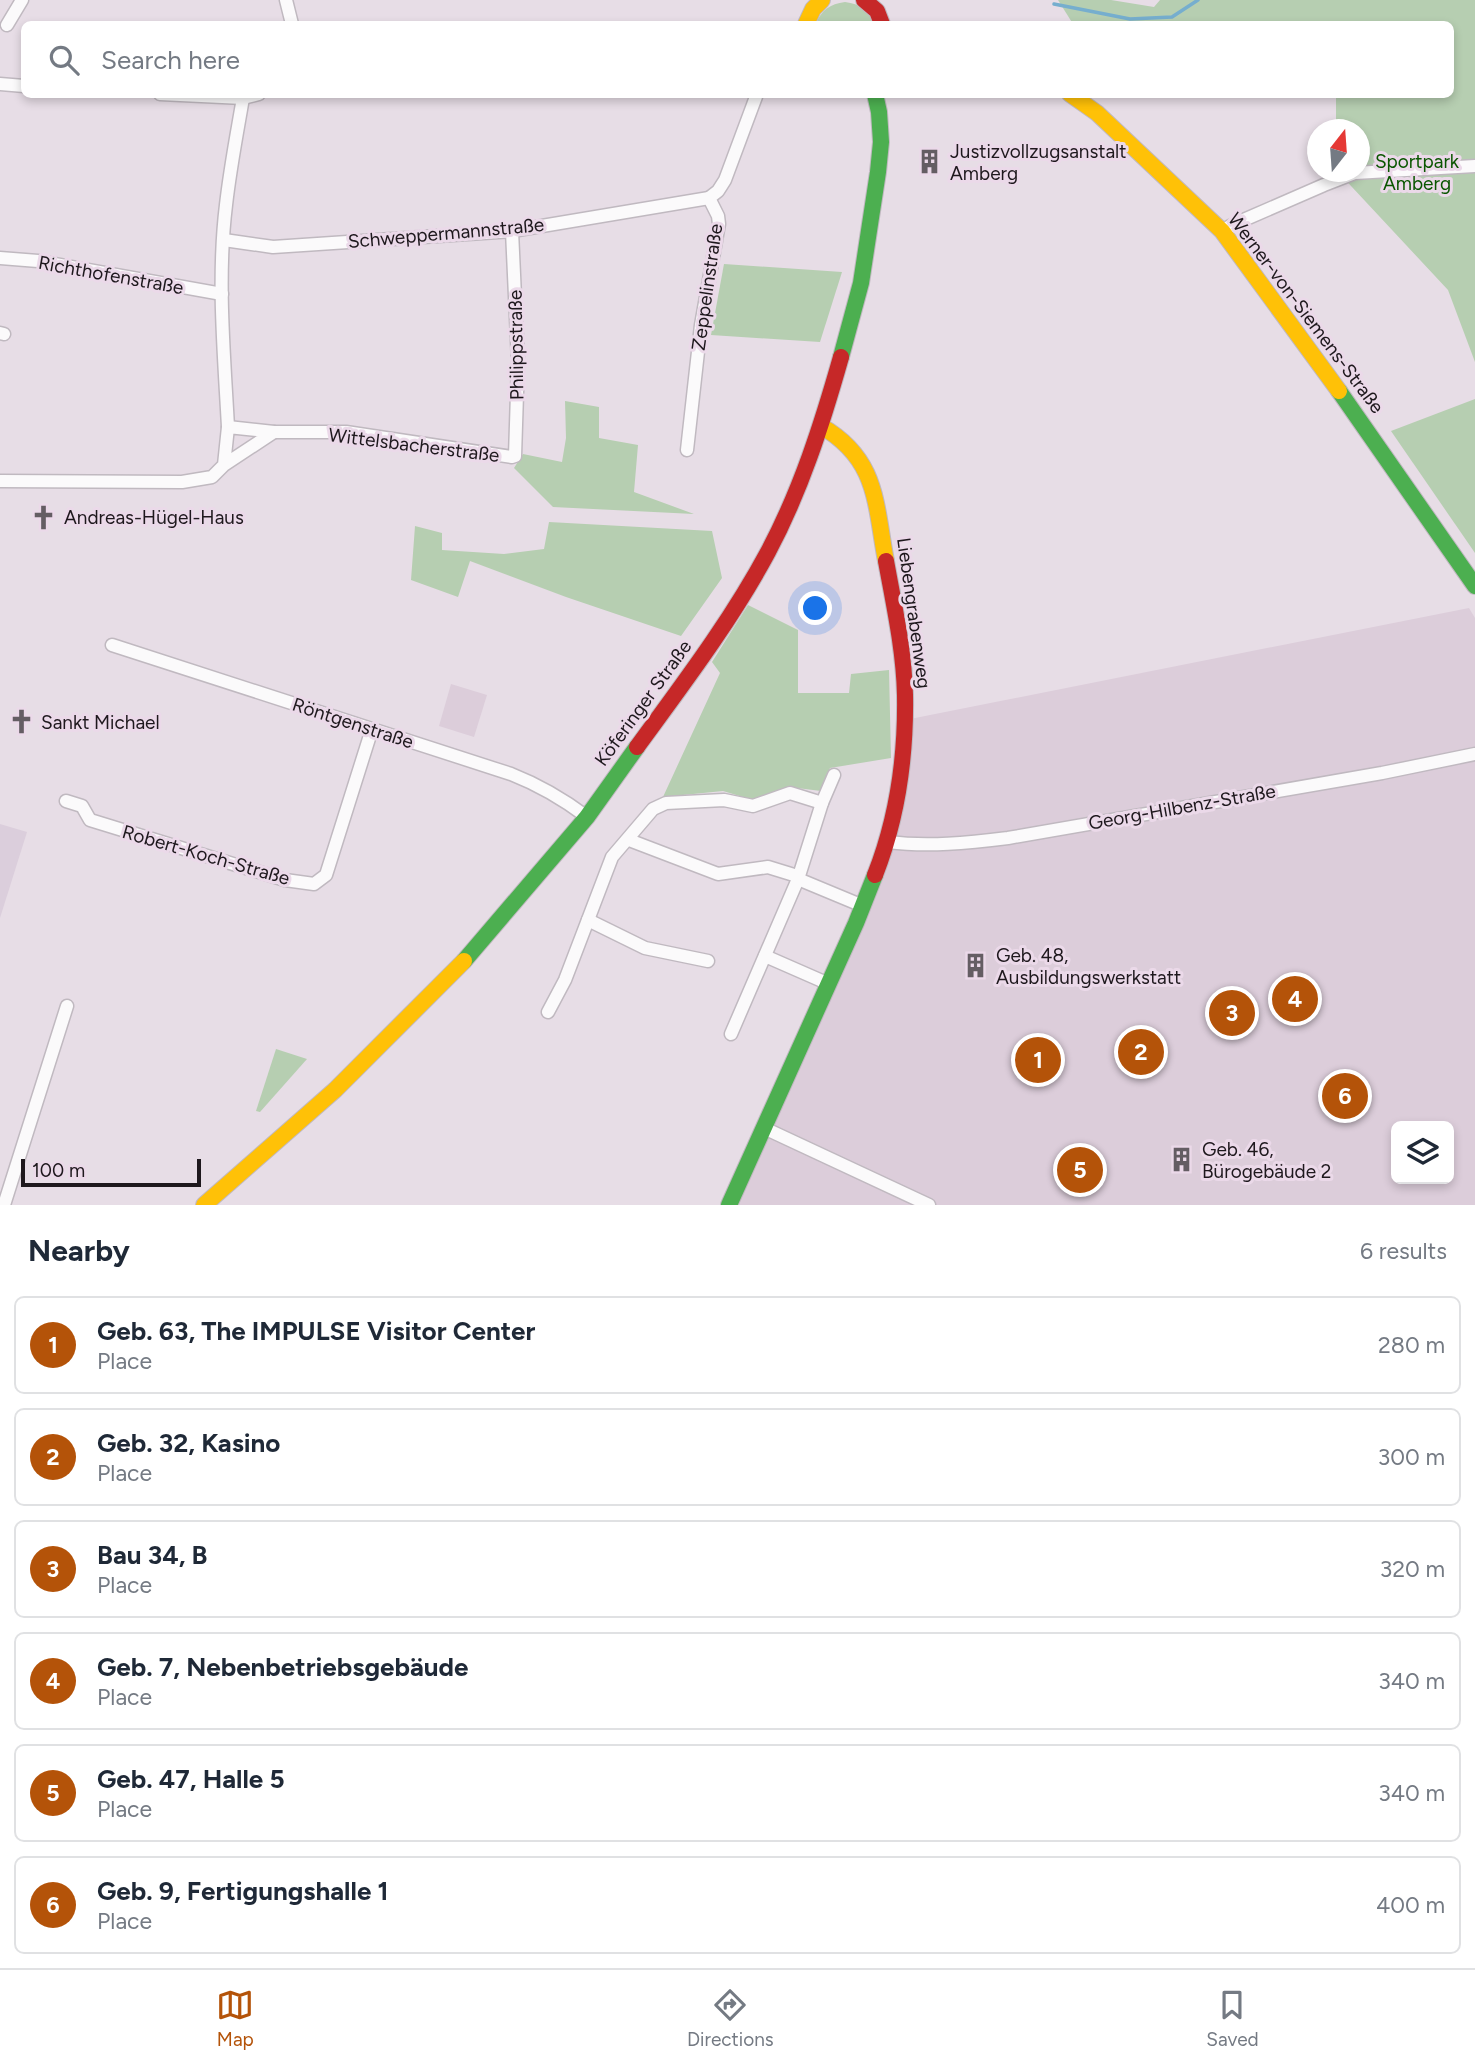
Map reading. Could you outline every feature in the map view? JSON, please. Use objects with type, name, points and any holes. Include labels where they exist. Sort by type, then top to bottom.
[{"type":"street","points":[[8,25],[22,0]]},
{"type":"street","points":[[286,0],[291,21]]},
{"type":"street","points":[[864,0],[877,11],[881,21]]},
{"type":"street","points":[[807,21],[812,3]]},
{"type":"street","points":[[0,84],[21,86]]},
{"type":"street","points":[[224,466],[228,427],[222,293],[224,240],[226,205],[243,98]]},
{"type":"street","name":"Zeppelinstraße","points":[[687,450],[701,325],[719,224],[709,198],[725,180],[756,98]]},
{"type":"street","name":"Köferinger Straße","points":[[204,1205],[335,1090],[472,953],[587,817],[700,660],[756,573],[798,488],[821,426],[852,318],[870,235],[881,142],[876,98]]},
{"type":"street","name":"Werner-von-Siemens-Straße","points":[[1076,98],[1097,113],[1222,231],[1316,359],[1475,586]]},
{"type":"street","points":[[1222,231],[1355,173],[1475,166]]},
{"type":"street","name":"Schweppermannstraße","points":[[224,240],[274,247],[512,231],[709,198]]},
{"type":"street","name":"Philippstraße","points":[[512,231],[518,362],[516,456],[512,457]]},
{"type":"street","name":"Richthofenstraße","points":[[0,258],[38,261],[222,293]]},
{"type":"street","name":"Liebengrabenweg","points":[[729,1205],[829,984],[888,842],[902,762],[905,694],[899,631],[872,481],[856,454],[838,436],[821,426]]},
{"type":"street","name":"Wittelsbacherstraße","points":[[228,427],[274,432],[346,432],[512,457]]},
{"type":"street","points":[[0,481],[182,482],[212,477],[274,432]]},
{"type":"street","name":"Röntgenstraße","points":[[112,645],[511,774],[537,785],[587,817]]},
{"type":"street","name":"Robert-Koch-Straße","points":[[66,801],[82,806],[90,820],[285,880],[314,884],[326,875],[372,729]]},
{"type":"street","name":"Georg-Hilbenz-Straße","points":[[888,842],[925,845],[1008,838],[1382,773],[1475,754]]},
{"type":"street","points":[[731,1034],[797,879],[834,775]]},
{"type":"street","points":[[548,1012],[565,981],[612,857],[653,809],[666,803],[724,800],[753,806],[790,793],[822,803]]},
{"type":"street","points":[[629,840],[718,874],[768,867],[794,875],[797,879],[863,906]]},
{"type":"street","points":[[588,920],[645,948],[708,961]]},
{"type":"street","points":[[765,956],[829,984]]},
{"type":"street","points":[[4,1205],[68,1006]]},
{"type":"street","points":[[764,1128],[929,1205]]},
{"type":"shaded area","points":[[1469,608],[1475,618],[1475,1205],[733,1205],[894,846],[910,719]]},
{"type":"shaded area","points":[[451,684],[487,695],[474,737],[439,726]]},
{"type":"shaded area","points":[[0,824],[27,832],[0,918]]},
{"type":"green space","name":"Sportpark Amberg","points":[[1058,0],[1111,0],[1154,7],[1160,0],[1475,0],[1475,362],[1448,290],[1347,182],[1370,182],[1370,119],[1336,119],[1336,98],[1454,98],[1454,21],[1071,21]]},
{"type":"green space","points":[[835,4],[855,4],[863,8],[872,21],[818,21],[827,8]]},
{"type":"green space","points":[[724,264],[842,272],[820,342],[711,335]]},
{"type":"green space","points":[[1475,399],[1475,553],[1391,431]]},
{"type":"green space","points":[[565,401],[599,407],[599,438],[638,445],[634,492],[694,514],[553,507],[514,468],[523,454],[562,462],[566,438]]},
{"type":"green space","points":[[549,522],[712,531],[722,578],[681,636],[470,561],[458,597],[411,580],[415,526],[442,533],[442,550],[504,554],[544,549]]},
{"type":"green space","points":[[748,605],[798,630],[798,693],[849,693],[851,674],[889,670],[891,758],[830,768],[821,791],[789,787],[753,800],[723,791],[663,797],[720,673],[712,662]]},
{"type":"green space","points":[[276,1049],[307,1059],[260,1112],[256,1111]]},
{"type":"waterway","points":[[1054,4],[1130,19],[1172,17],[1198,0]]},
{"type":"traffic: fast","points":[[841,357],[861,283],[878,172],[881,142],[876,98]]},
{"type":"traffic: fast","points":[[1339,391],[1475,586]]},
{"type":"traffic: fast","points":[[464,961],[587,817],[637,747]]},
{"type":"traffic: fast","points":[[729,1205],[875,875]]},
{"type":"traffic: slow","points":[[807,21],[813,9],[822,0]]},
{"type":"traffic: slow","points":[[1076,98],[1097,113],[1222,231],[1339,391]]},
{"type":"traffic: slow","points":[[821,426],[840,439],[864,468],[876,501],[886,561]]},
{"type":"traffic: slow","points":[[204,1205],[335,1090],[464,961]]},
{"type":"traffic: jam","points":[[864,0],[877,11],[881,21]]},
{"type":"traffic: jam","points":[[637,747],[722,627],[768,552],[791,505],[810,456],[841,357]]},
{"type":"traffic: jam","points":[[875,875],[889,832],[899,786],[905,718],[903,661],[886,561]]},
{"type":"place","name":"Justizvollzugsanstalt Amberg","points":[[930,162]]},
{"type":"place","name":"Andreas-Hügel-Haus","points":[[44,517]]},
{"type":"place","name":"Sankt Michael","points":[[21,722]]},
{"type":"place","name":"Geb. 48, Ausbildungswerkstatt","points":[[976,966]]},
{"type":"place","name":"Geb. 7, Nebenbetriebsgebäude","points":[[1295,999]]},
{"type":"place","name":"Bau 34, B","points":[[1232,1013]]},
{"type":"place","name":"Geb. 32, Kasino","points":[[1141,1052]]},
{"type":"place","name":"Geb. 63, The IMPULSE Visitor Center","points":[[1038,1060]]},
{"type":"place","name":"Geb. 9, Fertigungshalle 1","points":[[1345,1096]]},
{"type":"place","name":"Geb. 46, Bürogebäude 2","points":[[1182,1160]]},
{"type":"place","name":"Geb. 47, Halle 5","points":[[1080,1170]]}]
